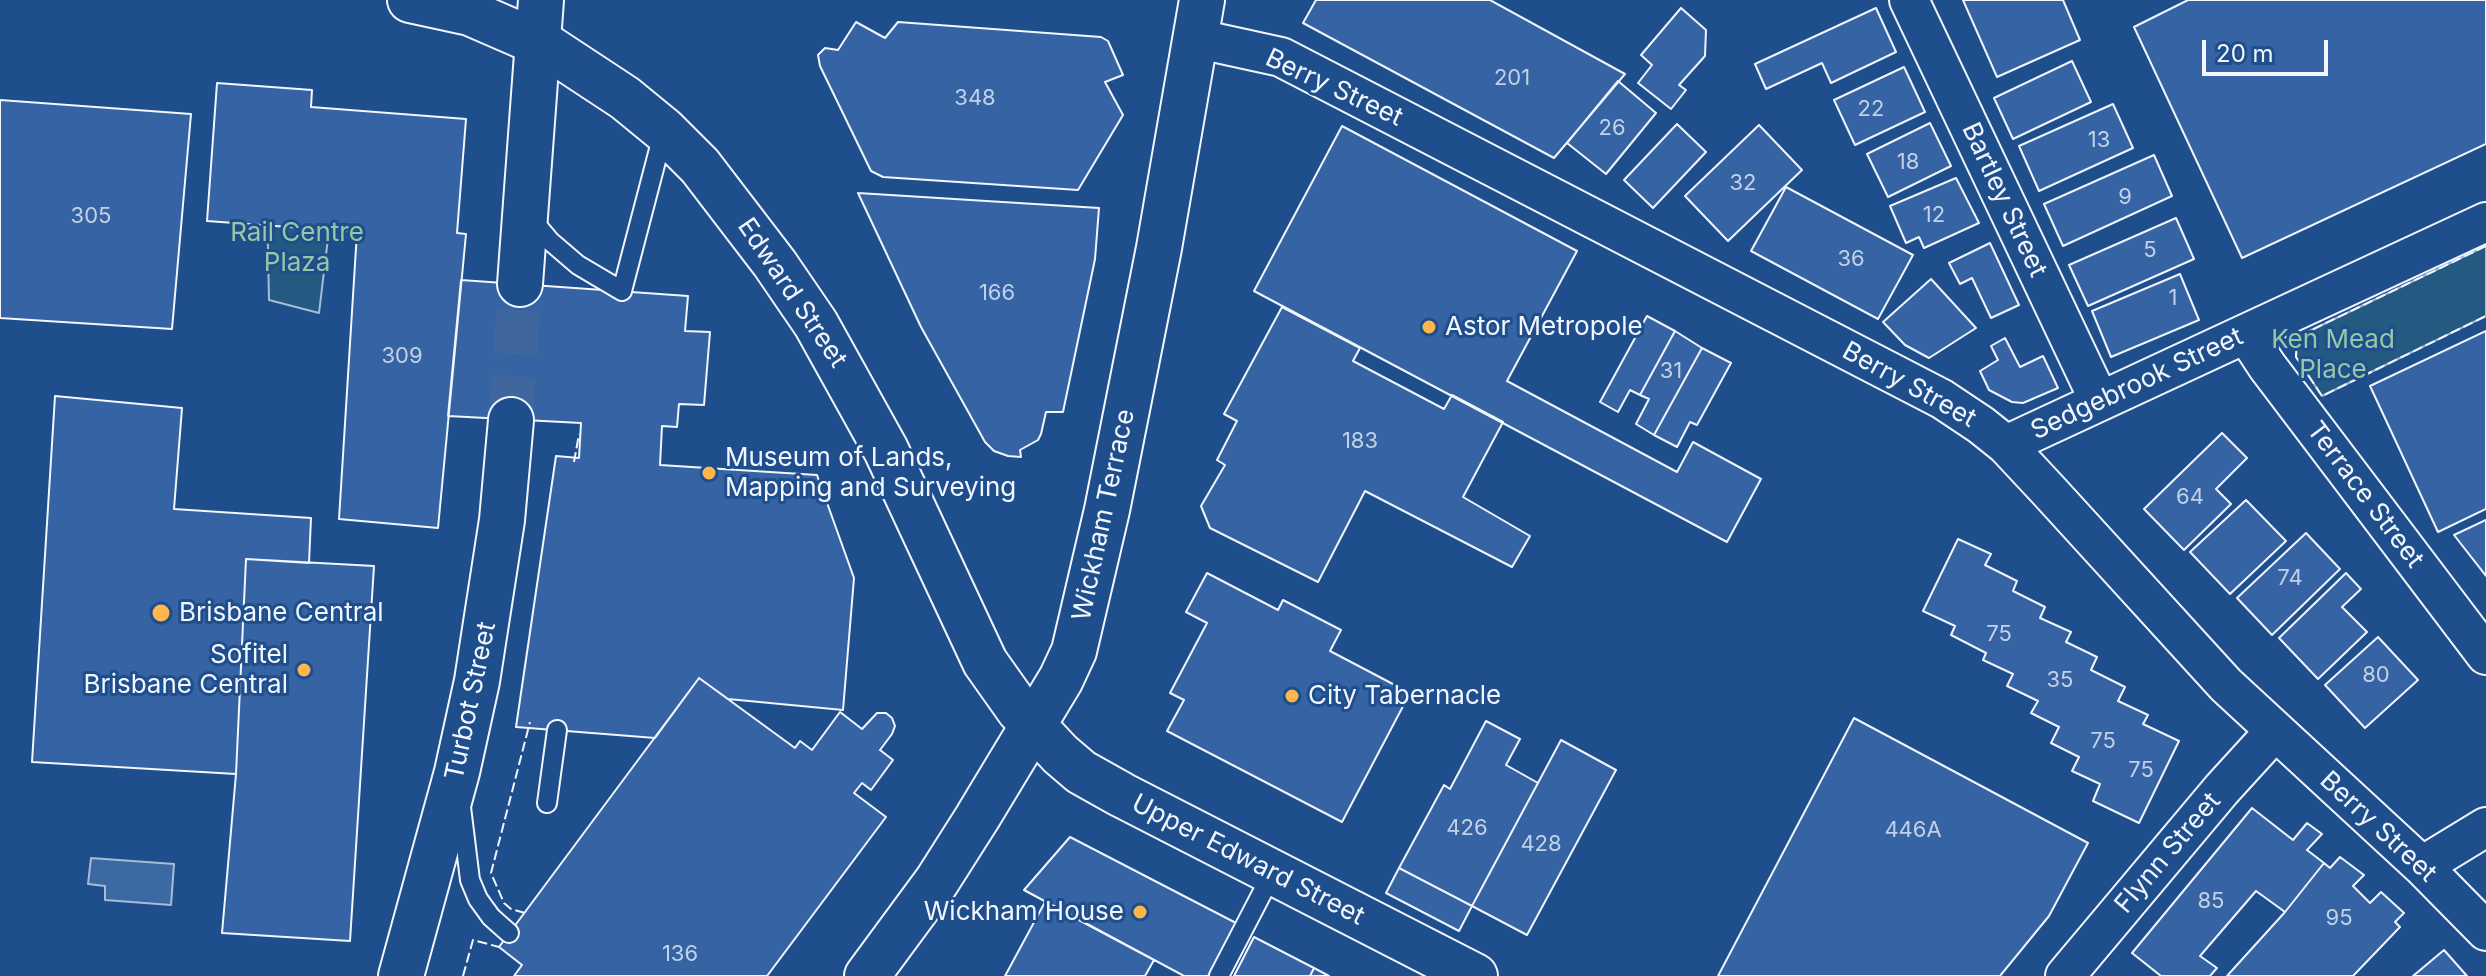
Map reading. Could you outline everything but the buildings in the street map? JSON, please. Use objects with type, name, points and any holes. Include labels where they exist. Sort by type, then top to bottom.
[{"type":"main road","name":"Edward Street","points":[[410,0],[539,21],[594,76],[664,130],[700,166],[732,205],[816,324],[854,387],[985,662],[1032,726]]},
{"type":"main road","name":"Wickham Terrace","points":[[867,976],[937,881],[1069,664],[1081,628],[1159,248],[1198,19]]},
{"type":"main road","points":[[520,284],[539,21]]},
{"type":"main road","name":"Turbot Street","points":[[401,976],[457,772],[485,634],[502,520],[511,420]]},
{"type":"main road","name":"Upper Edward Street","points":[[1032,726],[1060,754],[1102,785],[1475,976]]},
{"type":"street","name":"Bartley Street","points":[[1909,0],[2099,400]]},
{"type":"street","name":"Berry Street","points":[[1198,19],[1281,57],[1942,399],[2006,445],[2215,674],[2274,732],[2422,866],[2486,931]]},
{"type":"street","name":"Sedgebrook Street","points":[[2006,445],[2486,222]]},
{"type":"street","name":"Terrace Street","points":[[2246,334],[2486,655]]},
{"type":"street","name":"Flynn Street","points":[[2065,976],[2222,789],[2274,732]]},
{"type":"street","points":[[2422,866],[2486,827]]},
{"type":"lane","points":[[525,211],[550,241],[578,265],[622,291],[664,130]]},
{"type":"lane","points":[[547,803],[557,730]]},
{"type":"lane","points":[[457,772],[470,880],[478,899],[491,917],[509,933]]},
{"type":"lane","points":[[1219,976],[1273,872]]},
{"type":"green space","name":"Rail Centre Plaza","points":[[267,201],[329,230],[319,313],[269,300]]},
{"type":"green space","name":"Ken Mead Place","points":[[2486,246],[2486,316],[2322,396],[2296,357],[2297,337]]},
{"type":"shaded area","points":[[91,858],[174,864],[171,905],[105,900],[105,886],[88,884]]},
{"type":"tunnel","points":[[511,420],[520,284]]},
{"type":"fence","points":[[2486,246],[2297,337],[2296,357],[2322,396],[2486,316]]},
{"type":"fence","points":[[574,462],[579,434]]},
{"type":"fence","points":[[525,913],[511,909],[504,903],[491,873],[530,722]]},
{"type":"fence","points":[[463,976],[473,940],[499,947]]},
{"type":"place","name":"Astor Metropole","points":[[1429,327]]},
{"type":"place","name":"Museum of Lands, Mapping and Surveying","points":[[709,473]]},
{"type":"place","name":"Brisbane Central","points":[[161,613]]},
{"type":"place","name":"Sofitel Brisbane Central","points":[[304,670]]},
{"type":"place","name":"City Tabernacle","points":[[1292,696]]},
{"type":"place","name":"Wickham House","points":[[1140,912]]}]
